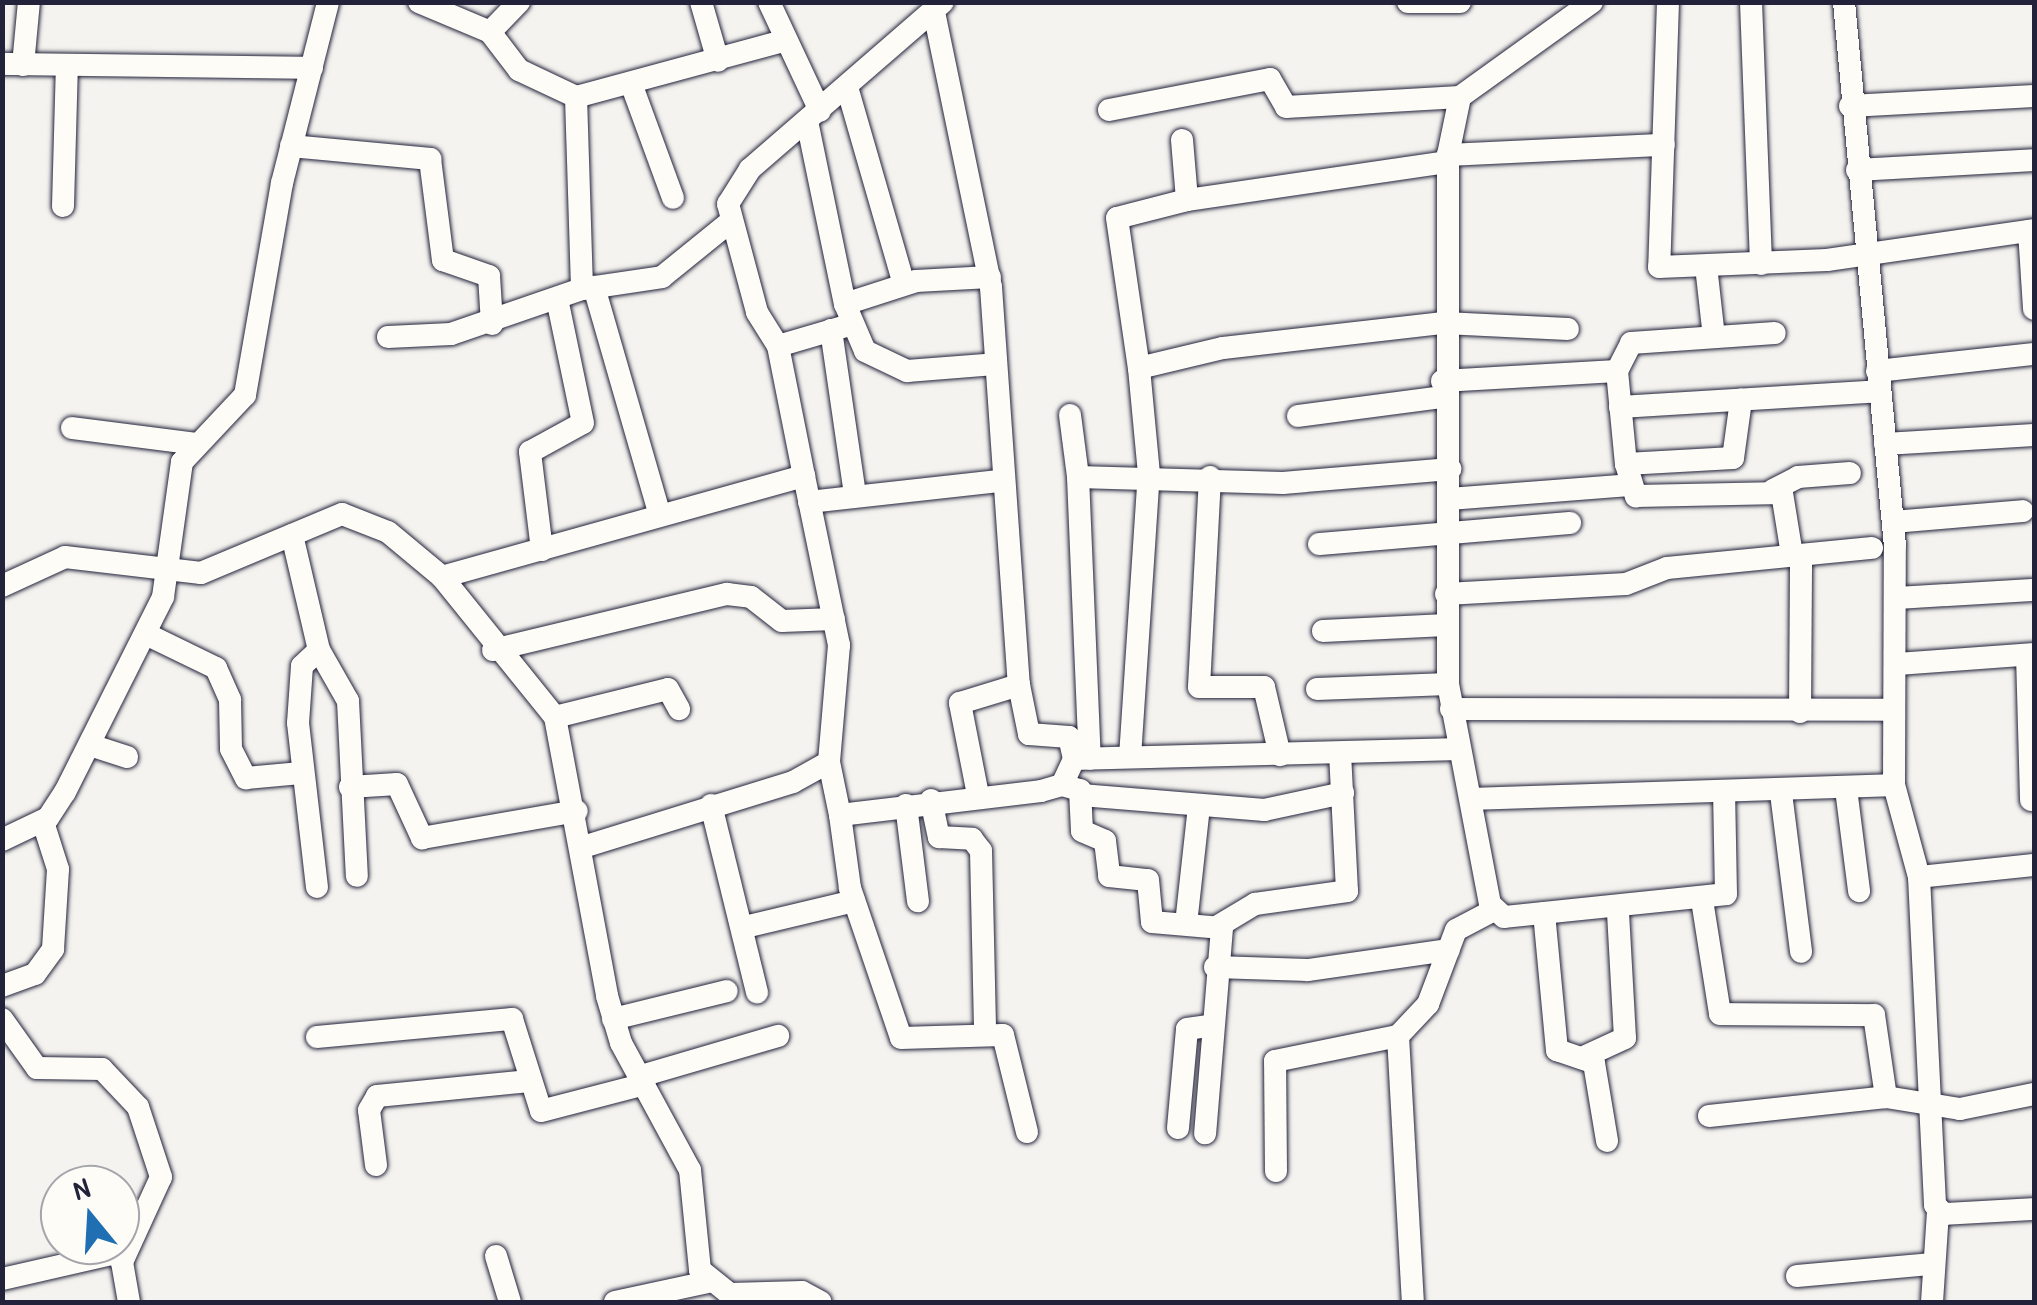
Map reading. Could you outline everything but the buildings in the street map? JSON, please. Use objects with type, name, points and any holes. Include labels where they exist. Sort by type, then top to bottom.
[{"type":"street","points":[[30,2],[13,64],[312,68]]},
{"type":"street","points":[[2,840],[44,822],[90,745],[146,634],[167,575],[176,480],[197,444],[252,374],[291,146],[328,2]]},
{"type":"street","points":[[419,2],[490,32],[519,70],[576,97],[632,86],[784,42]]},
{"type":"street","points":[[490,32],[519,2]]},
{"type":"street","points":[[701,2],[718,61]]},
{"type":"street","points":[[769,2],[813,116],[843,320],[856,495]]},
{"type":"street","points":[[1408,2],[1460,2]]},
{"type":"street","points":[[1109,110],[1270,79],[1286,107],[1460,97],[1592,2]]},
{"type":"street","points":[[1668,2],[1660,267],[1761,264],[2032,230],[2034,310]]},
{"type":"street","points":[[1751,2],[1761,264]]},
{"type":"street","points":[[1844,2],[1856,170],[1893,522],[1898,664],[1894,785],[1919,877],[1936,1099],[1938,1212],[1932,1302]]},
{"type":"street","points":[[938,7],[750,169],[728,204],[757,312],[778,346],[834,619],[840,703],[829,762],[854,901],[905,1042],[984,1032],[1003,1035],[1027,1132]]},
{"type":"street","points":[[938,7],[990,277],[999,481],[1019,685],[1029,734],[1069,737],[1082,759]]},
{"type":"street","points":[[63,206],[67,66]]},
{"type":"street","points":[[632,86],[673,198]]},
{"type":"street","points":[[847,87],[904,284]]},
{"type":"street","points":[[1850,106],[2034,96]]},
{"type":"street","points":[[576,97],[588,288],[660,515]]},
{"type":"street","points":[[1460,97],[1448,158],[1442,389],[1450,469],[1448,684],[1458,749],[1494,910]]},
{"type":"street","points":[[1182,140],[1187,200]]},
{"type":"street","points":[[1130,756],[1148,474],[1139,368],[1118,218],[1187,200],[1448,158],[1664,144]]},
{"type":"street","points":[[291,146],[430,160],[443,260],[489,276],[492,324]]},
{"type":"street","points":[[1856,170],[2034,160]]},
{"type":"street","points":[[388,338],[492,324],[588,288],[662,277],[730,222]]},
{"type":"street","points":[[1706,266],[1714,337]]},
{"type":"street","points":[[778,346],[843,320],[904,284],[990,277]]},
{"type":"street","points":[[542,550],[530,452],[583,423],[556,299]]},
{"type":"street","points":[[843,320],[865,351],[894,368],[995,364]]},
{"type":"street","points":[[1139,368],[1222,348],[1444,323],[1568,329]]},
{"type":"street","points":[[1775,333],[1631,343],[1617,371],[1628,474],[1648,497],[1772,490],[1798,476],[1850,472]]},
{"type":"street","points":[[1620,407],[1740,400],[2034,354]]},
{"type":"street","points":[[1298,416],[1442,389],[1617,371]]},
{"type":"street","points":[[1450,499],[1733,458],[1740,400]]},
{"type":"street","points":[[1070,416],[1078,477],[1082,759],[1072,790],[1082,831],[1105,841],[1106,872],[1148,880],[1148,918],[1186,924],[1220,925],[1254,904],[1347,891],[1340,754]]},
{"type":"street","points":[[72,428],[197,444]]},
{"type":"street","points":[[1885,444],[2034,436]]},
{"type":"street","points":[[1078,477],[1148,474],[1283,483],[1450,469]]},
{"type":"street","points":[[442,577],[804,476]]},
{"type":"street","points":[[1210,477],[1200,688],[1264,687],[1280,755]]},
{"type":"street","points":[[809,502],[999,481]]},
{"type":"street","points":[[1772,490],[1787,499],[1797,555],[1800,712]]},
{"type":"street","points":[[1893,522],[2023,511]]},
{"type":"street","points":[[2,586],[65,557],[167,575],[219,569],[292,535],[354,514],[442,577],[493,650],[536,684],[555,717],[577,811],[613,1019],[690,1170],[708,1282]]},
{"type":"street","points":[[1320,544],[1570,523]]},
{"type":"street","points":[[292,535],[320,650],[346,688],[357,876]]},
{"type":"street","points":[[1446,594],[1626,584],[1666,568],[1872,548]]},
{"type":"street","points":[[1897,598],[2032,590]]},
{"type":"street","points":[[493,650],[727,594],[751,597],[782,621],[834,619]]},
{"type":"street","points":[[1323,631],[1446,625]]},
{"type":"street","points":[[146,634],[216,668],[240,773],[302,773]]},
{"type":"street","points":[[317,887],[302,773],[302,666],[320,650]]},
{"type":"street","points":[[1898,664],[2031,654],[2031,800]]},
{"type":"street","points":[[1317,689],[1448,684]]},
{"type":"street","points":[[978,796],[960,703],[1019,685]]},
{"type":"street","points":[[555,717],[668,689],[679,709]]},
{"type":"street","points":[[1451,710],[1894,710]]},
{"type":"street","points":[[90,745],[127,758]]},
{"type":"street","points":[[1082,759],[1458,749]]},
{"type":"street","points":[[583,847],[829,762]]},
{"type":"street","points":[[350,787],[398,784],[422,838],[577,811]]},
{"type":"street","points":[[1472,799],[1781,793],[1894,785]]},
{"type":"street","points":[[1846,789],[1859,892]]},
{"type":"street","points":[[840,815],[932,800],[1072,790],[1199,807],[1280,809],[1343,793]]},
{"type":"street","points":[[1276,1170],[1275,1062],[1398,1036],[1421,1016],[1462,924],[1494,910],[1618,911],[1702,900],[1731,891],[1724,792]]},
{"type":"street","points":[[1781,793],[1801,952]]},
{"type":"street","points":[[932,800],[939,837],[972,839],[981,851],[984,1032]]},
{"type":"street","points":[[906,804],[918,901]]},
{"type":"street","points":[[710,805],[758,992]]},
{"type":"street","points":[[1186,924],[1199,807]]},
{"type":"street","points":[[2,986],[36,974],[53,949],[59,880],[44,822]]},
{"type":"street","points":[[1919,877],[2034,865]]},
{"type":"street","points":[[1702,900],[1720,1014],[1874,1016],[1886,1097]]},
{"type":"street","points":[[744,927],[854,901]]},
{"type":"street","points":[[1544,913],[1557,1050],[1586,1056],[1625,1038],[1618,911]]},
{"type":"street","points":[[1205,1132],[1220,925]]},
{"type":"street","points":[[1215,967],[1308,970],[1449,950]]},
{"type":"street","points":[[613,1019],[727,990]]},
{"type":"street","points":[[317,1037],[512,1018],[529,1081],[549,1115],[778,1036]]},
{"type":"street","points":[[2,1020],[36,1068],[102,1069],[138,1106],[159,1196],[140,1227]]},
{"type":"street","points":[[1178,1128],[1188,1030],[1210,1026]]},
{"type":"street","points":[[1398,1036],[1412,1302]]},
{"type":"street","points":[[1586,1056],[1598,1073],[1607,1142]]},
{"type":"street","points":[[376,1165],[369,1110],[377,1096],[529,1081]]},
{"type":"street","points":[[1709,1116],[1886,1097],[1936,1099],[1960,1109],[2034,1094]]},
{"type":"street","points":[[1938,1212],[2034,1209]]},
{"type":"street","points":[[496,1256],[510,1302]]},
{"type":"street","points":[[1797,1276],[1932,1264]]},
{"type":"street","points":[[2,1279],[64,1265]]},
{"type":"street","points":[[126,1265],[129,1302]]},
{"type":"street","points":[[614,1302],[708,1282],[730,1294],[802,1292],[821,1302]]}]
